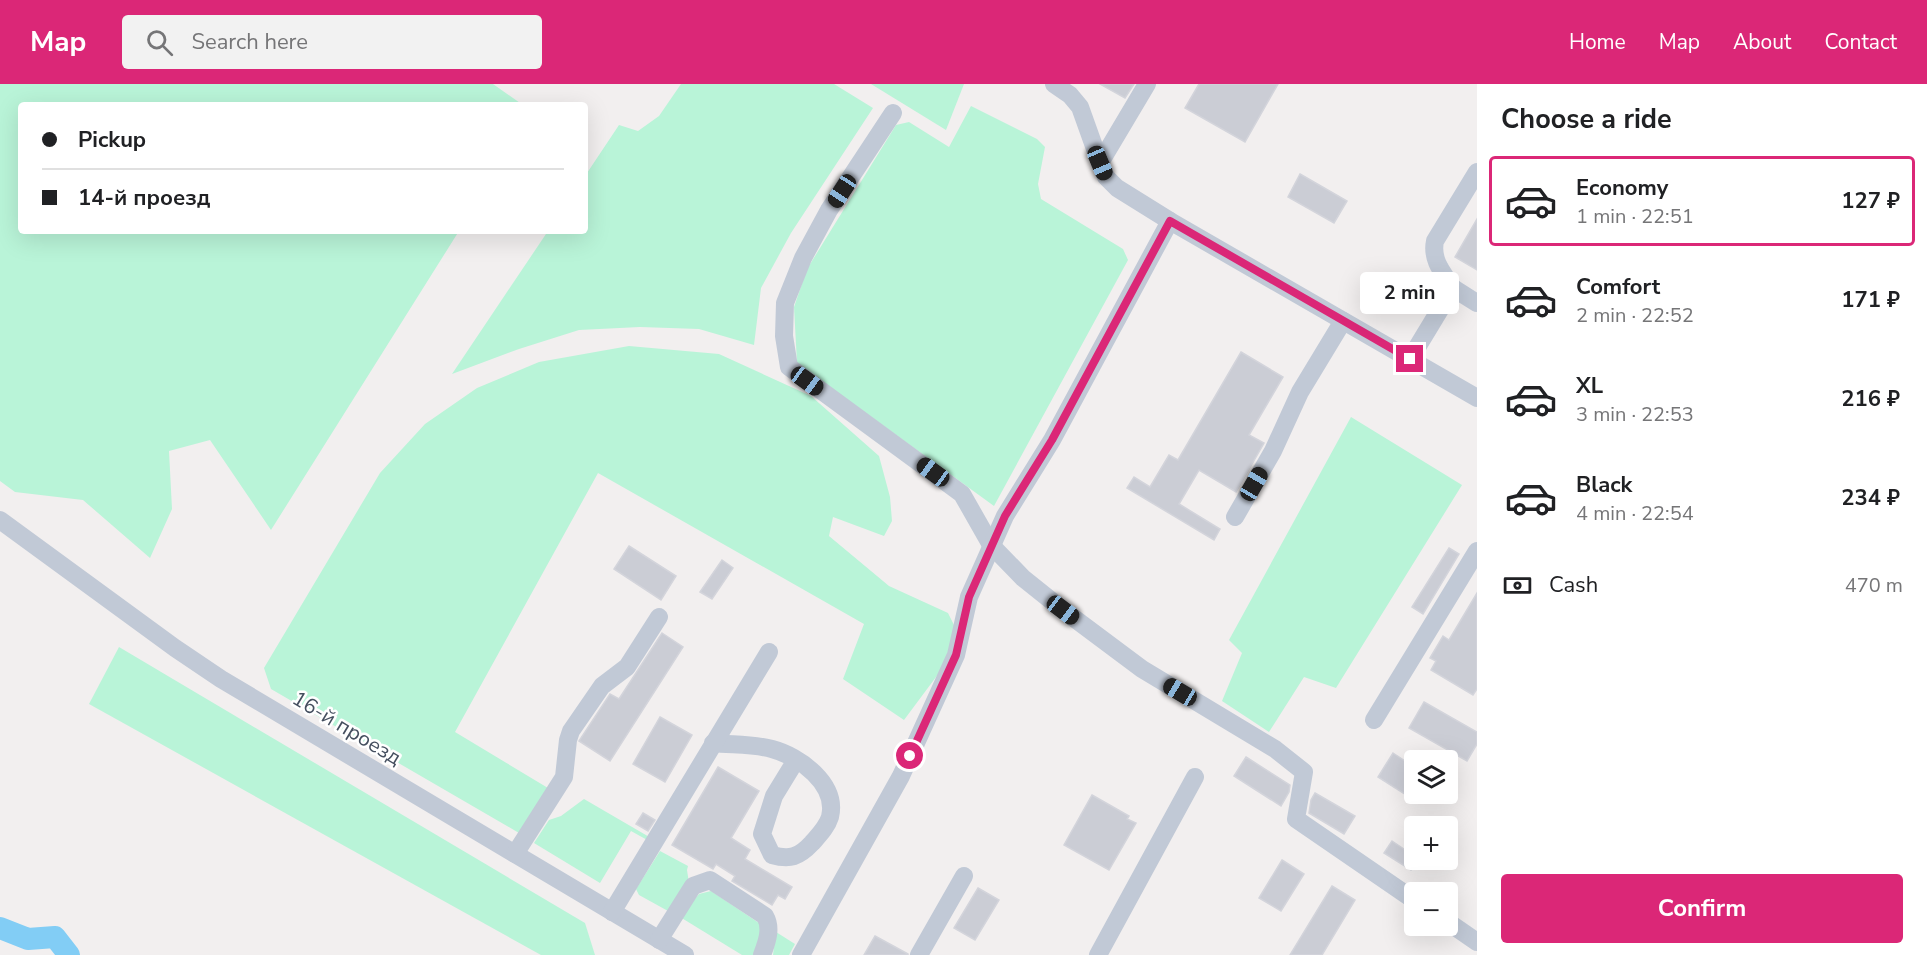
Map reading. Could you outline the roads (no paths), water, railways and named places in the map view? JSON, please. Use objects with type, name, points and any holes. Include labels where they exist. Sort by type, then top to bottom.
[{"type":"street","points":[[1054,84],[1070,95],[1080,106],[1106,177],[1117,188],[1249,268],[1477,398]]},
{"type":"street","points":[[1100,163],[1148,84]]},
{"type":"street","points":[[893,113],[829,210],[803,258],[785,303],[784,336],[789,367],[962,494],[991,545],[1023,578],[1063,610],[1142,669],[1275,749],[1304,772],[1296,819],[1404,893]]},
{"type":"street","points":[[1477,172],[1435,241],[1433,251],[1435,260],[1453,288],[1477,303]]},
{"type":"street","points":[[801,955],[901,776],[956,655],[969,597],[1005,516],[1052,440],[1170,221]]},
{"type":"street","points":[[1410,359],[1453,288]]},
{"type":"street","points":[[1235,517],[1273,451],[1300,392],[1343,321]]},
{"type":"street","name":"16-й проезд","points":[[0,520],[212,673],[685,955]]},
{"type":"street","points":[[1374,720],[1477,551]]},
{"type":"street","points":[[515,854],[564,777],[571,732],[603,686],[627,668],[659,617]]},
{"type":"street","points":[[612,912],[769,652]]},
{"type":"street","points":[[713,743],[772,749],[796,760],[808,768],[825,786],[830,803],[830,815],[823,831],[803,853],[786,859],[772,855],[762,834],[774,796],[796,760]]},
{"type":"street","points":[[1098,955],[1195,777]]},
{"type":"street","points":[[919,955],[964,876]]},
{"type":"street","points":[[659,940],[693,886],[710,880],[765,916],[769,923],[769,931],[762,955]]},
{"type":"street","points":[[1458,929],[1477,942]]},
{"type":"waterway","points":[[0,928],[28,939],[55,937],[69,955]]}]
